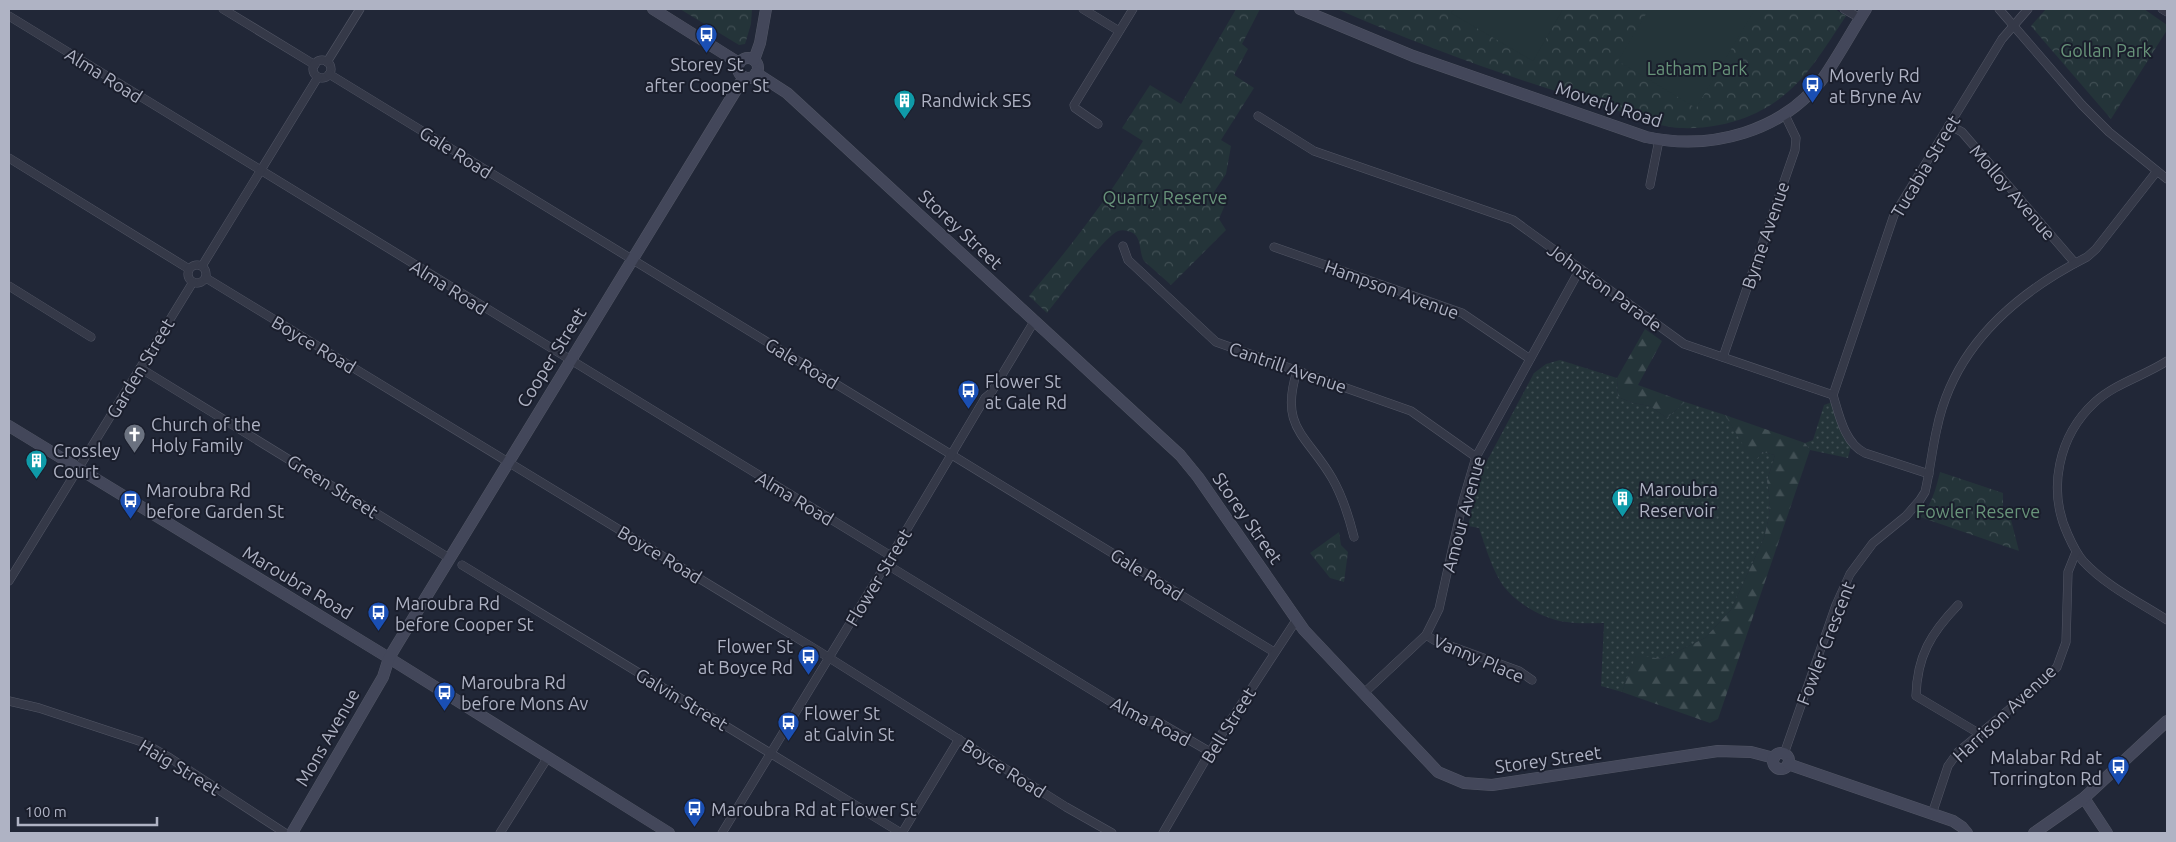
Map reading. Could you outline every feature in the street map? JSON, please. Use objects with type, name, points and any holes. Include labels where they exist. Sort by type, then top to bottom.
[{"type":"street","points":[[223,9],[315,64]]},
{"type":"street","points":[[327,62],[360,9]]},
{"type":"street","points":[[653,9],[739,63]]},
{"type":"street","points":[[754,60],[760,43],[766,9]]},
{"type":"street","points":[[1082,9],[1119,31]]},
{"type":"street","points":[[1098,124],[1075,108],[1074,105],[1132,9]]},
{"type":"street","name":"Moverly Road","points":[[1300,9],[1413,56],[1646,137],[1659,140],[1697,142],[1731,137],[1763,126],[1804,98],[1823,77],[1863,12]]},
{"type":"street","points":[[1844,9],[1863,12]]},
{"type":"street","points":[[1999,9],[2108,132],[2167,179]]},
{"type":"street","name":"Tucabia Street","points":[[1833,395],[1893,219],[2002,39],[2028,9]]},
{"type":"street","points":[[2162,9],[2167,12]]},
{"type":"street","name":"Alma Road","points":[[9,16],[569,361],[891,556]]},
{"type":"street","points":[[746,58],[754,60],[757,64],[756,73],[749,77],[744,76],[738,69],[739,63],[746,58]]},
{"type":"street","points":[[319,61],[327,62],[330,66],[330,74],[323,78],[318,77],[313,70],[315,64],[319,61]]},
{"type":"street","name":"Storey Street","points":[[756,73],[787,93],[1035,320],[1189,465],[1315,642],[1430,764],[1443,775],[1464,783],[1492,785],[1718,751],[1751,752],[1782,759],[1932,814],[1958,824],[1967,833]]},
{"type":"street","name":"Gale Road","points":[[330,74],[1274,652]]},
{"type":"street","name":"Cooper Street","points":[[389,658],[744,76]]},
{"type":"street","points":[[202,266],[318,77]]},
{"type":"street","name":"Byrne Avenue","points":[[1723,357],[1795,150],[1796,138],[1784,113]]},
{"type":"street","name":"Johnston Parade","points":[[1258,116],[1314,151],[1513,220],[1684,344],[1833,395]]},
{"type":"street","name":"Molloy Avenue","points":[[1949,125],[1962,132],[2075,263]]},
{"type":"street","points":[[1650,186],[1659,140]]},
{"type":"street","points":[[9,158],[189,269]]},
{"type":"street","name":"Fowler Crescent","points":[[1782,759],[1836,605],[1850,574],[1874,543],[1906,516],[1920,500],[1929,474],[1937,428],[1944,405],[1966,359],[1980,338],[2024,294],[2087,257],[2096,249],[2157,171]]},
{"type":"street","name":"Cantrill Avenue","points":[[1123,246],[1128,260],[1216,342],[1411,410],[1476,457]]},
{"type":"street","name":"Hampson Avenue","points":[[1274,247],[1462,313],[1530,359]]},
{"type":"street","points":[[196,265],[202,266],[206,272],[206,278],[202,282],[193,282],[188,275],[189,269],[196,265]]},
{"type":"street","name":"Amour Avenue","points":[[1364,694],[1426,635],[1439,609],[1463,501],[1476,457],[1580,269]]},
{"type":"street","name":"Boyce Road","points":[[206,278],[829,658],[1066,807],[1112,833]]},
{"type":"street","name":"Garden Street","points":[[9,581],[193,282]]},
{"type":"street","points":[[9,286],[91,337]]},
{"type":"street","name":"Flower Street","points":[[722,833],[953,454],[980,405],[991,393],[1035,320]]},
{"type":"street","points":[[2167,361],[2110,391],[2095,402],[2073,429],[2063,447],[2057,495],[2063,525],[2076,552],[2084,562],[2116,588],[2167,620]]},
{"type":"street","name":"Green Street","points":[[140,368],[449,558]]},
{"type":"street","points":[[1297,370],[1290,400],[1292,418],[1304,440],[1332,478],[1344,501],[1354,537]]},
{"type":"street","points":[[1833,395],[1848,437],[1856,447],[1929,474]]},
{"type":"street","name":"Maroubra Road","points":[[9,426],[389,658],[669,833]]},
{"type":"street","name":"Harrison Avenue","points":[[1932,814],[1952,760],[2057,667],[2066,642],[2068,572],[2076,552]]},
{"type":"street","name":"Alma Road","points":[[886,564],[1142,721],[1156,721],[1210,752]]},
{"type":"street","name":"Galvin Street","points":[[462,566],[902,833]]},
{"type":"street","points":[[1916,696],[1916,680],[1928,640],[1942,621],[1958,605]]},
{"type":"street","name":"Bell Street","points":[[1163,833],[1210,752],[1297,619]]},
{"type":"street","name":"Vanny Place","points":[[1426,635],[1519,671],[1532,680]]},
{"type":"street","name":"Mons Avenue","points":[[292,833],[383,677],[389,658]]},
{"type":"street","points":[[1916,696],[1980,734]]},
{"type":"street","points":[[1908,700],[1916,696]]},
{"type":"street","name":"Haig Street","points":[[9,701],[39,708],[142,742],[170,758],[284,833]]},
{"type":"street","points":[[2034,833],[2084,798],[2167,721]]},
{"type":"street","points":[[902,833],[959,739]]},
{"type":"street","points":[[500,833],[548,757]]},
{"type":"street","points":[[2084,798],[2107,833]]},
{"type":"green space","points":[[680,9],[752,9],[751,24],[745,44],[739,45]]},
{"type":"green space","name":"Quarry Reserve","points":[[1236,9],[1260,9],[1242,44],[1248,49],[1234,75],[1254,88],[1221,140],[1231,146],[1226,174],[1214,192],[1227,200],[1219,219],[1226,230],[1171,285],[1144,261],[1136,236],[1128,231],[1118,231],[1092,256],[1047,313],[1029,296],[1089,221],[1143,141],[1122,128],[1150,85],[1181,104]]},
{"type":"green space","name":"Latham Park","points":[[1337,9],[1835,9],[1846,16],[1805,75],[1780,99],[1764,109],[1739,120],[1715,126],[1680,128],[1652,122],[1536,85],[1436,49]]},
{"type":"green space","points":[[1454,9],[1563,9],[1533,61],[1451,13]]},
{"type":"green space","points":[[1649,9],[1755,9],[1696,108],[1618,61]]},
{"type":"green space","name":"Gollan Park","points":[[2046,9],[2144,9],[2167,25],[2167,30],[2111,119],[2031,26]]},
{"type":"green space","points":[[1645,329],[1662,341],[1638,385],[1685,402],[1667,418],[1650,406],[1633,403],[1618,397],[1617,378]]},
{"type":"green space","points":[[1560,360],[1617,378],[1618,397],[1633,403],[1650,406],[1667,418],[1685,402],[1725,415],[1754,462],[1762,452],[1775,455],[1767,481],[1770,499],[1769,517],[1764,538],[1731,610],[1705,638],[1662,659],[1636,656],[1622,692],[1601,686],[1604,623],[1575,623],[1557,620],[1537,613],[1519,601],[1504,587],[1499,579],[1479,528],[1468,526],[1480,474],[1534,373],[1546,364]]},
{"type":"green space","points":[[1835,401],[1852,442],[1848,458],[1810,450],[1805,443],[1813,440],[1824,405]]},
{"type":"green space","points":[[1725,415],[1805,443],[1810,450],[1718,719],[1710,723],[1622,692],[1636,655],[1662,659],[1705,638],[1731,610],[1764,538],[1769,517],[1770,499],[1767,481],[1775,455],[1762,452],[1754,463]]},
{"type":"green space","name":"Fowler Reserve","points":[[1940,472],[2003,493],[2003,507],[2008,508],[2019,551],[1920,517],[1931,502]]},
{"type":"green space","points":[[1339,532],[1341,545],[1348,552],[1344,582],[1330,578],[1310,553]]},
{"type":"place","name":"Storey St after Cooper St","points":[[707,53]]},
{"type":"place","name":"Moverly Rd at Bryne Av","points":[[1813,104]]},
{"type":"place","name":"Randwick SES","points":[[905,119]]},
{"type":"place","name":"Flower St at Gale Rd","points":[[969,410]]},
{"type":"place","name":"Church of the Holy Family","points":[[135,453]]},
{"type":"place","name":"Crossley Court","points":[[37,479]]},
{"type":"place","name":"Maroubra Reservoir","points":[[1623,518]]},
{"type":"place","name":"Maroubra Rd before Garden St","points":[[130,519]]},
{"type":"place","name":"Maroubra Rd before Cooper St","points":[[379,632]]},
{"type":"place","name":"Flower St at Boyce Rd","points":[[809,675]]},
{"type":"place","name":"Maroubra Rd before Mons Av","points":[[445,711]]},
{"type":"place","name":"Flower St at Galvin St","points":[[788,742]]},
{"type":"place","name":"Malabar Rd at Torrington Rd","points":[[2118,786]]},
{"type":"place","name":"Maroubra Rd at Flower St","points":[[695,828]]}]
